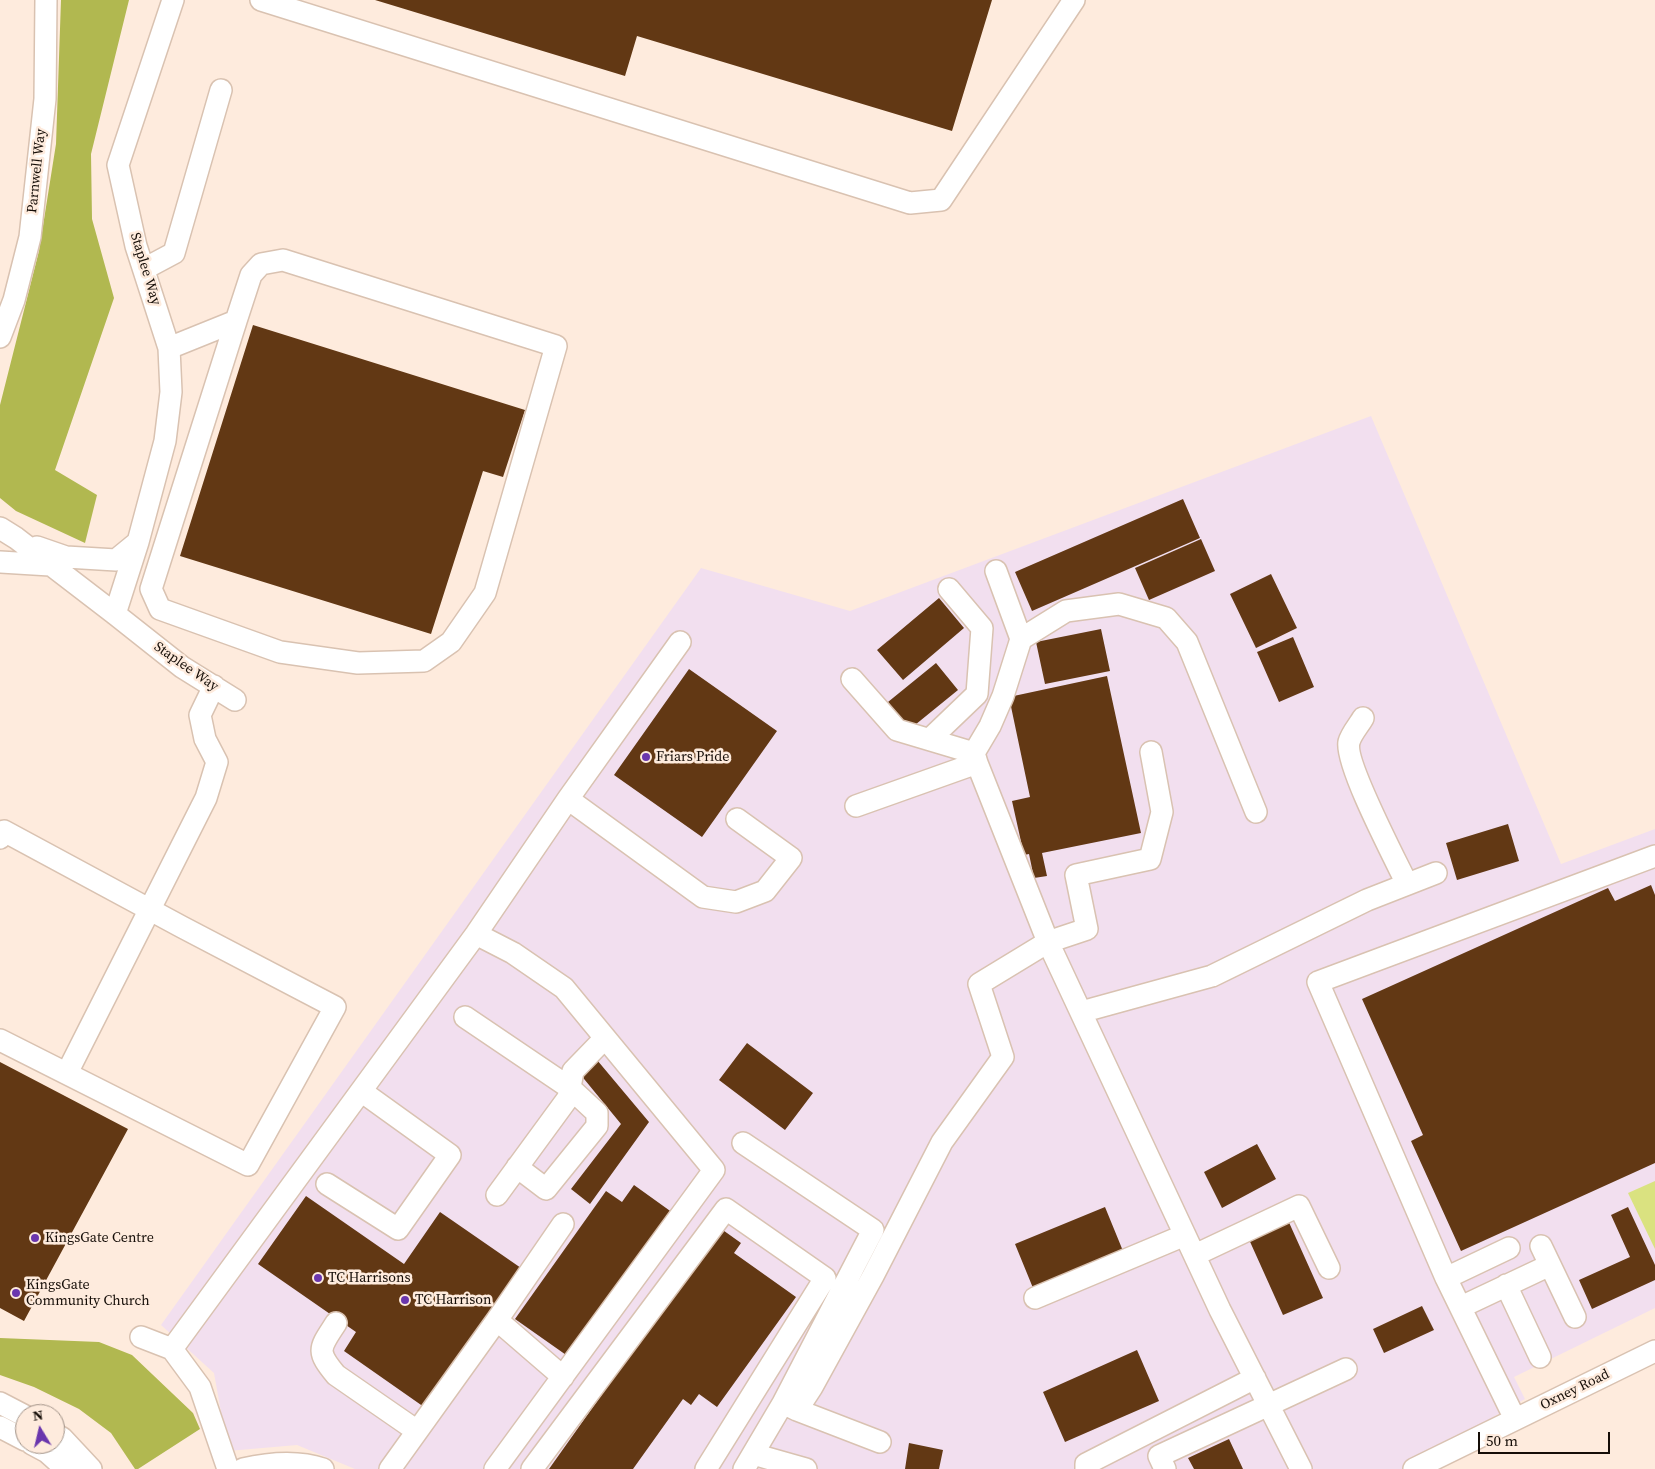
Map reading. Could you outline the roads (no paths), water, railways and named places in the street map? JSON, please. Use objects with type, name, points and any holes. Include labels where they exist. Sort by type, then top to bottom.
[{"type":"street","name":"Parnwell Way","points":[[0,337],[14,300],[30,237],[45,99],[46,0]]},
{"type":"street","name":"Staplee Way","points":[[115,614],[138,542],[165,442],[171,392],[169,348],[136,246],[118,165],[173,0]]},
{"type":"street","points":[[261,0],[910,203],[941,200],[1074,0]]},
{"type":"street","points":[[144,269],[174,253],[221,90]]},
{"type":"street","points":[[169,348],[236,321],[251,275],[261,264],[283,260],[556,346],[485,593],[451,642],[424,661],[358,664],[280,652],[160,608],[151,589],[236,321]]},
{"type":"street","name":"Staplee Way","points":[[8,533],[66,558],[116,560],[138,542]]},
{"type":"street","name":"Staplee Way","points":[[8,533],[182,667],[235,700]]},
{"type":"street","points":[[0,562],[50,565]]},
{"type":"street","points":[[856,806],[975,758],[1003,696],[1021,639],[996,571]]},
{"type":"street","points":[[930,739],[977,694],[982,628],[949,588]]},
{"type":"street","points":[[1021,639],[1066,611],[1119,604],[1166,618],[1187,642],[1256,812]]},
{"type":"street","points":[[172,1350],[476,934],[568,799],[680,642]]},
{"type":"street","points":[[852,679],[897,730],[930,739],[975,758],[1048,942],[1220,1310],[1301,1469]]},
{"type":"street","points":[[67,1073],[206,798],[217,762],[205,739],[200,715],[214,686]]},
{"type":"street","points":[[1363,718],[1349,742],[1350,759],[1407,884]]},
{"type":"street","points":[[748,1461],[790,1407],[812,1387],[869,1284],[942,1142],[1003,1057],[979,984],[1048,942],[1087,929],[1076,875],[1150,859],[1162,812],[1151,752]]},
{"type":"street","points":[[568,799],[703,896],[736,902],[765,892],[791,858],[737,819]]},
{"type":"street","points":[[0,838],[4,831],[336,1007],[248,1165],[0,1040]]},
{"type":"street","points":[[1515,1419],[1446,1278],[1318,982],[1655,856]]},
{"type":"street","points":[[1081,1012],[1212,976],[1367,900],[1436,873]]},
{"type":"street","points":[[476,934],[513,953],[564,988],[714,1170],[494,1469]]},
{"type":"street","points":[[465,1017],[570,1088],[597,1113],[598,1126],[546,1189],[517,1168]]},
{"type":"street","points":[[497,1195],[568,1098],[573,1071],[604,1038]]},
{"type":"street","points":[[328,1184],[398,1228],[450,1155],[362,1091]]},
{"type":"street","points":[[743,1143],[873,1230],[790,1407]]},
{"type":"street","points":[[1195,1255],[1299,1206],[1329,1268]]},
{"type":"street","points":[[532,1469],[726,1209],[825,1278],[706,1469]]},
{"type":"street","points":[[390,1469],[563,1224]]},
{"type":"street","points":[[1035,1298],[1185,1235]]},
{"type":"street","points":[[1446,1278],[1509,1248]]},
{"type":"street","points":[[1460,1307],[1506,1286],[1545,1256],[1574,1316]]},
{"type":"street","points":[[1506,1286],[1540,1357]]},
{"type":"street","points":[[497,1320],[563,1377]]},
{"type":"street","points":[[336,1323],[322,1345],[321,1351],[326,1363],[336,1375],[417,1431]]},
{"type":"street","points":[[141,1337],[172,1350],[200,1387],[228,1469]]},
{"type":"street","name":"Oxney Road","points":[[1414,1469],[1655,1351]]},
{"type":"street","points":[[1164,1469],[1159,1456],[1346,1369]]},
{"type":"street","points":[[1086,1469],[1086,1464],[1255,1378]]},
{"type":"street","points":[[0,1404],[15,1411]]},
{"type":"street","points":[[790,1407],[880,1442]]},
{"type":"street","points":[[0,1427],[15,1435]]},
{"type":"street","points":[[65,1441],[91,1469]]},
{"type":"street","points":[[49,1454],[66,1469]]},
{"type":"street","points":[[748,1461],[806,1469]]},
{"type":"street","points":[[243,1469],[262,1465],[292,1463],[323,1469]]},
{"type":"place","name":"Friars Pride","points":[[646,757]]},
{"type":"place","name":"KingsGate Centre","points":[[35,1238]]},
{"type":"place","name":"TC Harrisons","points":[[318,1278]]},
{"type":"place","name":"KingsGate Community Church","points":[[16,1293]]},
{"type":"place","name":"TC Harrison","points":[[405,1300]]}]
